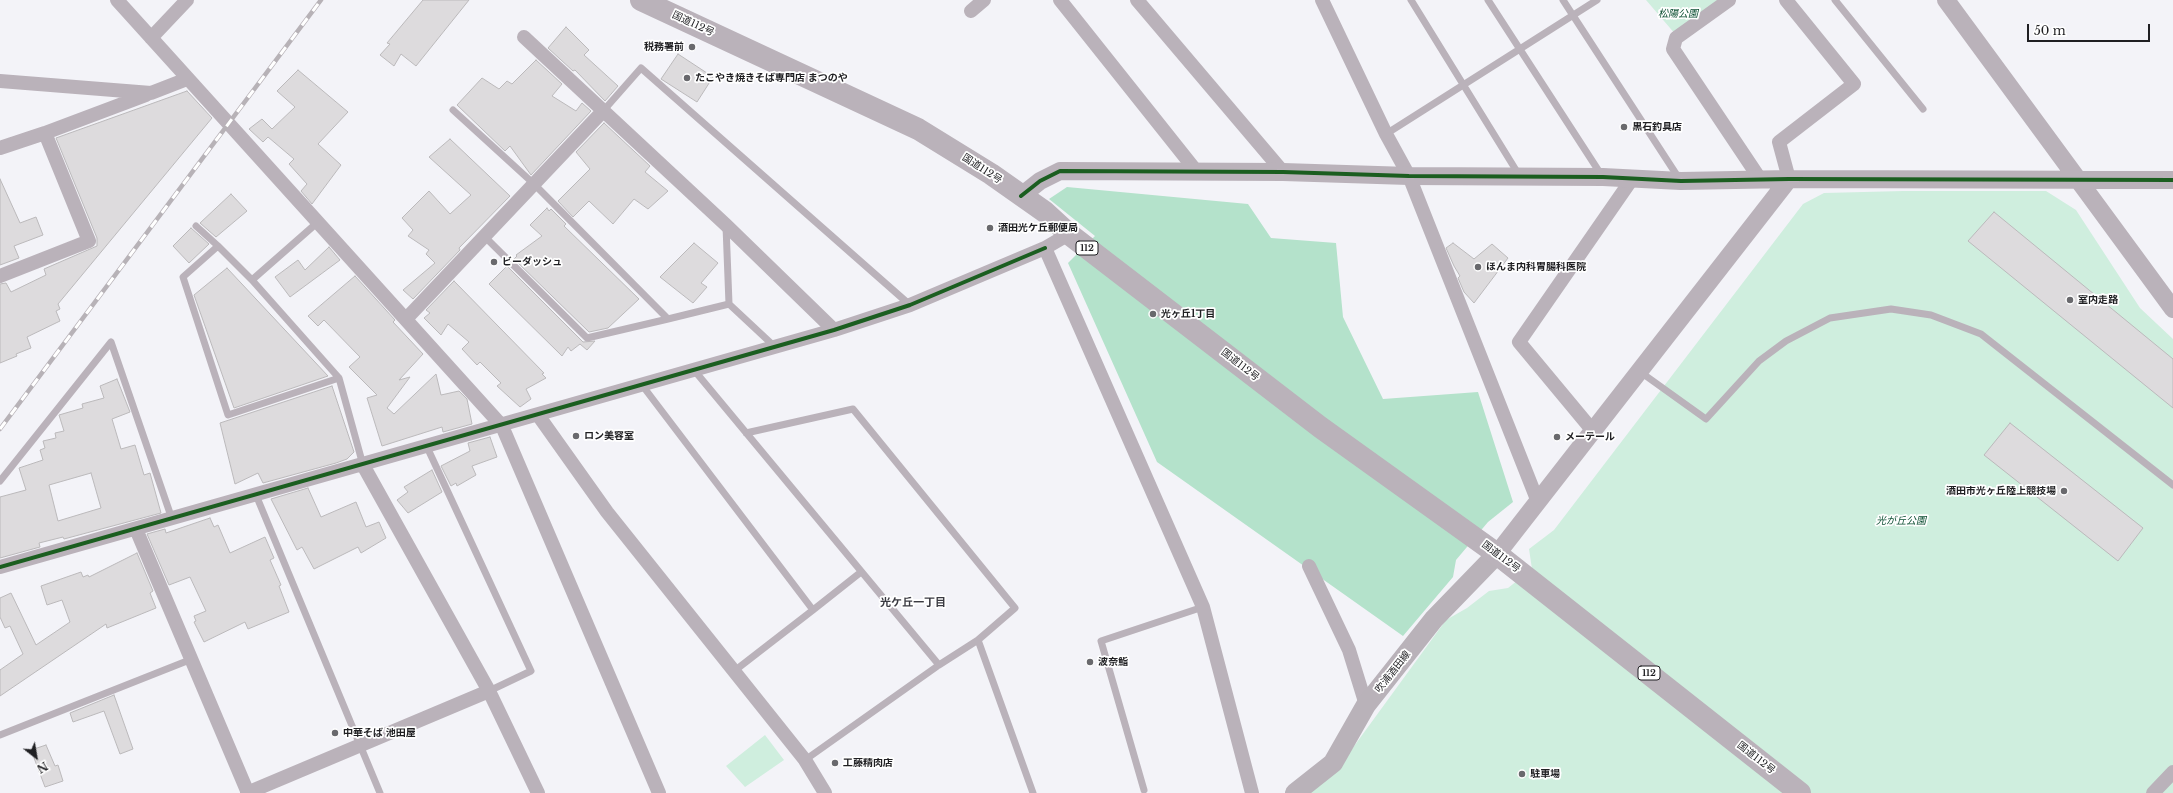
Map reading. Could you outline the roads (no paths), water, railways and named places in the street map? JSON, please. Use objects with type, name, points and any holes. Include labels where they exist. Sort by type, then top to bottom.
[{"type":"highway","name":"国道112号","points":[[641,0],[918,129],[991,174],[1045,212],[1069,234],[1320,427],[1497,554],[1800,793]]},
{"type":"main road","name":"吹浦酒田線","points":[[1295,793],[1333,763],[1366,705],[1434,619],[1497,554]]},
{"type":"street","points":[[117,0],[502,426],[659,793]]},
{"type":"street","points":[[151,38],[187,0]]},
{"type":"street","points":[[971,11],[984,0]]},
{"type":"street","points":[[1060,0],[1196,172]]},
{"type":"street","points":[[1137,0],[1283,172]]},
{"type":"street","points":[[1322,0],[1386,134],[1409,176],[1538,502]]},
{"type":"street","points":[[1728,0],[1676,38],[1673,49],[1760,179]]},
{"type":"street","points":[[1786,0],[1854,84],[1779,142],[1789,179]]},
{"type":"street","points":[[1946,0],[2173,308]]},
{"type":"street","points":[[524,37],[726,225],[834,330]]},
{"type":"street","points":[[0,148],[45,133],[187,79]]},
{"type":"street","points":[[0,81],[151,93]]},
{"type":"street","points":[[406,319],[604,110]]},
{"type":"street","points":[[0,276],[89,241],[45,133]]},
{"type":"street","points":[[1021,196],[1040,181],[1060,171],[1283,172],[1409,176],[1603,177],[1681,181],[1760,179],[2173,180]]},
{"type":"street","points":[[1593,431],[1519,342],[1632,179]]},
{"type":"street","points":[[1497,554],[1789,179]]},
{"type":"street","points":[[0,567],[502,426],[642,384],[834,330],[910,305],[1045,248],[1069,234]]},
{"type":"street","points":[[1045,248],[1203,607],[1252,793]]},
{"type":"street","points":[[538,415],[607,512],[733,672],[805,760],[825,793]]},
{"type":"street","points":[[363,465],[489,691],[538,793]]},
{"type":"street","points":[[136,529],[248,793],[489,691]]},
{"type":"street","points":[[1310,566],[1349,650],[1366,705]]},
{"type":"street","points":[[2153,793],[2173,772]]},
{"type":"lane","points":[[1411,0],[1465,85],[1520,177]]},
{"type":"lane","points":[[1488,0],[1603,177]]},
{"type":"lane","points":[[1563,0],[1681,181]]},
{"type":"lane","points":[[1386,134],[1465,85],[1519,48],[1597,0]]},
{"type":"lane","points":[[1835,0],[1923,109]]},
{"type":"lane","points":[[604,110],[641,68],[910,305]]},
{"type":"lane","points":[[453,110],[534,184],[668,319]]},
{"type":"lane","points":[[252,280],[318,222]]},
{"type":"lane","points":[[726,225],[729,304],[774,346]]},
{"type":"lane","points":[[196,226],[252,280],[339,378],[363,465]]},
{"type":"lane","points":[[484,236],[587,338],[729,304]]},
{"type":"lane","points":[[218,246],[182,277],[228,415],[339,378]]},
{"type":"lane","points":[[1639,371],[1706,419],[1759,361],[1786,341],[1830,318],[1891,309],[1931,315],[1981,334],[2173,485]]},
{"type":"lane","points":[[0,481],[111,342],[172,519]]},
{"type":"lane","points":[[694,370],[939,665]]},
{"type":"lane","points":[[642,384],[813,610]]},
{"type":"lane","points":[[746,433],[853,408],[1015,608],[978,640],[939,665],[805,760]]},
{"type":"lane","points":[[427,447],[531,671],[489,691]]},
{"type":"lane","points":[[256,495],[380,793]]},
{"type":"lane","points":[[733,672],[861,572]]},
{"type":"lane","points":[[1144,790],[1101,642],[1203,607]]},
{"type":"lane","points":[[978,640],[1033,793]]},
{"type":"lane","points":[[0,735],[192,659]]},
{"type":"railway","points":[[0,429],[321,0]]},
{"type":"place","name":"税務署前","points":[[692,47]]},
{"type":"place","name":"たこやき焼きそば専門店 まつのや","points":[[687,78]]},
{"type":"place","name":"黒石釣具店","points":[[1624,127]]},
{"type":"place","name":"酒田光ケ丘郵便局","points":[[990,228]]},
{"type":"place","name":"ビーダッシュ","points":[[494,262]]},
{"type":"place","name":"ほんま内科胃腸科医院","points":[[1478,267]]},
{"type":"place","name":"室内走路","points":[[2070,300]]},
{"type":"place","name":"光ヶ丘1丁目","points":[[1153,314]]},
{"type":"place","name":"ロン美容室","points":[[576,436]]},
{"type":"place","name":"メーテール","points":[[1557,437]]},
{"type":"place","name":"酒田市光ヶ丘陸上競技場","points":[[2064,491]]},
{"type":"place","name":"波奈鮨","points":[[1090,662]]},
{"type":"place","name":"中華そば 池田屋","points":[[335,733]]},
{"type":"place","name":"工藤精肉店","points":[[835,763]]},
{"type":"place","name":"駐車場","points":[[1522,774]]},
{"type":"district","name":"光ケ丘一丁目","points":[[913,603]]},
{"type":"park label","name":"松陽公園","points":[[1678,14]]},
{"type":"park label","name":"光が丘公園","points":[[1901,521]]}]
